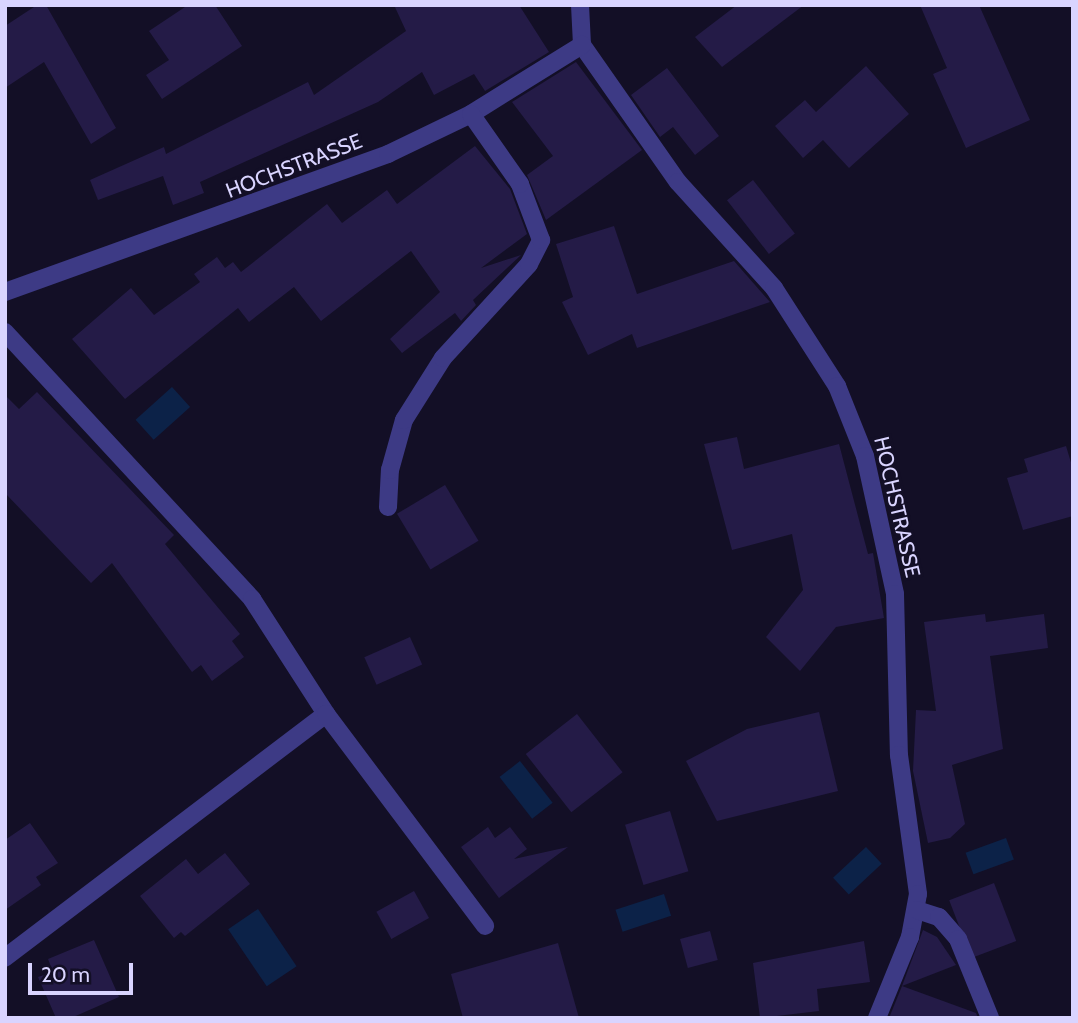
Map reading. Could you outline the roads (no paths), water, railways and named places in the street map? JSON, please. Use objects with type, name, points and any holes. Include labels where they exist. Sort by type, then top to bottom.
[{"type":"street","points":[[580,5],[582,45]]},
{"type":"street","name":"HOCHSTRASSE","points":[[5,292],[313,184],[471,114],[582,45],[678,182],[774,288],[817,352],[852,421],[865,456],[895,594],[900,755],[917,910],[877,1018]]},
{"type":"street","points":[[388,507],[390,470],[404,420],[443,358],[530,264],[541,240],[520,184],[471,114]]},
{"type":"street","points":[[5,332],[252,599],[326,714],[485,926]]},
{"type":"street","points":[[5,958],[326,714]]},
{"type":"street","points":[[917,910],[939,917],[958,939],[990,1018]]},
{"type":"water","points":[[172,387],[190,407],[154,440],[136,420]]},
{"type":"water","points":[[520,761],[553,803],[532,819],[500,777]]},
{"type":"water","points":[[1006,838],[1014,860],[973,874],[966,853]]},
{"type":"water","points":[[866,847],[882,864],[849,895],[833,878]]},
{"type":"water","points":[[664,894],[671,916],[623,932],[615,910]]},
{"type":"water","points":[[258,909],[297,966],[267,986],[228,929]]}]
